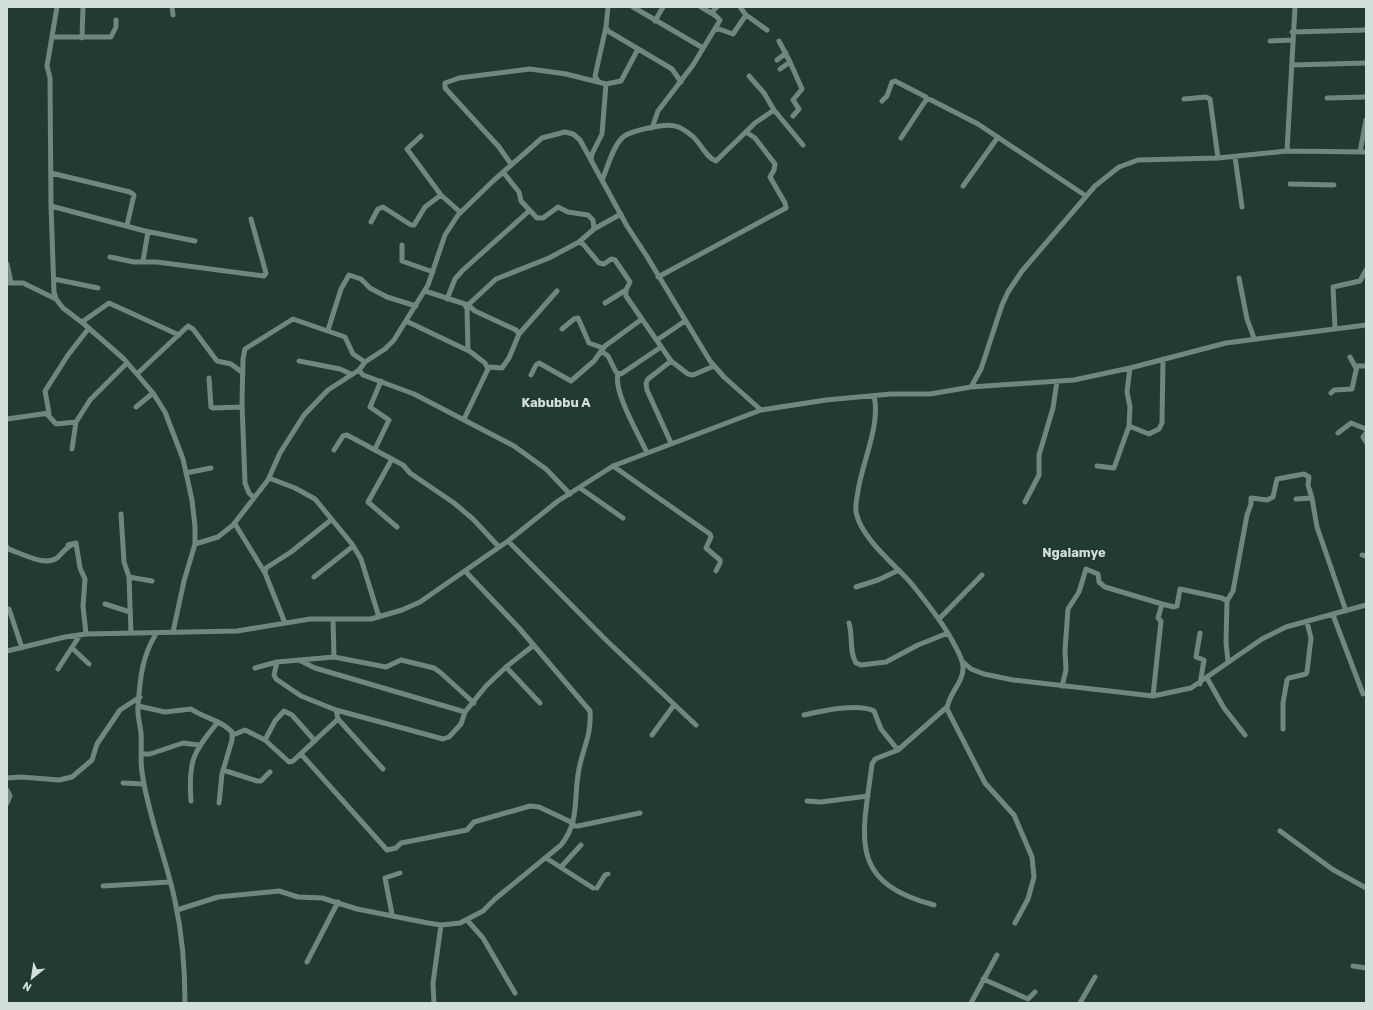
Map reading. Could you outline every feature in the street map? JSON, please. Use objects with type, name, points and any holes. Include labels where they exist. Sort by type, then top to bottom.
[{"type":"street","points":[[56,299],[51,206],[50,78],[46,66],[57,7]]},
{"type":"street","points":[[82,38],[83,7]]},
{"type":"street","points":[[172,7],[173,15]]},
{"type":"street","points":[[598,81],[595,76],[606,28],[608,7]]},
{"type":"street","points":[[632,7],[703,48]]},
{"type":"street","points":[[656,20],[663,7]]},
{"type":"street","points":[[652,128],[658,111],[681,82],[720,20],[701,7]]},
{"type":"street","points":[[711,13],[717,7]]},
{"type":"street","points":[[740,7],[746,15],[767,30]]},
{"type":"street","points":[[1287,151],[1292,65],[1292,32],[1295,7]]},
{"type":"street","points":[[714,30],[719,29],[733,34],[746,15]]},
{"type":"street","points":[[54,37],[82,38],[111,36],[116,27],[116,20]]},
{"type":"street","points":[[606,28],[608,31],[672,69],[681,82]]},
{"type":"street","points":[[1292,32],[1366,30]]},
{"type":"street","points":[[1270,41],[1292,40]]},
{"type":"street","points":[[779,41],[802,89],[793,100],[799,109],[793,116]]},
{"type":"street","points":[[511,164],[499,147],[447,91],[444,86],[445,83],[459,78],[530,69],[566,74],[606,84],[622,81],[638,49]]},
{"type":"street","points":[[777,60],[786,53]]},
{"type":"street","points":[[780,69],[790,62]]},
{"type":"street","points":[[1292,65],[1366,63]]},
{"type":"street","points":[[750,76],[764,93],[774,110],[803,145]]},
{"type":"street","points":[[882,101],[887,96],[892,82],[895,81],[973,121],[1021,150],[1086,196]]},
{"type":"street","points":[[591,160],[592,154],[602,134],[604,125],[606,84]]},
{"type":"street","points":[[1184,99],[1206,97],[1210,99],[1218,158]]},
{"type":"street","points":[[1327,98],[1366,97]]},
{"type":"street","points":[[901,138],[928,99]]},
{"type":"street","points":[[602,180],[622,138],[628,134],[668,125],[683,129],[697,139],[711,158],[716,161],[764,116],[774,110]]},
{"type":"street","points":[[1360,152],[1366,120]]},
{"type":"street","points":[[195,544],[218,537],[235,524],[269,478],[280,453],[304,415],[328,390],[359,370],[364,362],[390,345],[425,291],[448,229],[460,212],[502,172],[542,138],[565,132],[578,137],[620,214],[714,366],[761,410]]},
{"type":"street","points":[[658,277],[786,207],[770,177],[774,170],[775,164],[755,138],[746,132]]},
{"type":"street","points":[[421,136],[407,149],[441,195],[460,212]]},
{"type":"street","points":[[963,186],[998,137]]},
{"type":"street","points":[[971,387],[982,370],[1008,292],[1022,271],[1086,196],[1105,177],[1127,163],[1138,160],[1235,157],[1287,151],[1366,152]]},
{"type":"street","points":[[1235,157],[1242,207]]},
{"type":"street","points":[[502,172],[519,192],[519,199],[529,211],[540,219],[558,207],[568,212],[588,215],[593,220],[594,229]]},
{"type":"street","points":[[51,173],[130,192],[134,195],[127,225]]},
{"type":"street","points":[[1290,184],[1334,185]]},
{"type":"street","points":[[371,222],[378,209],[383,207],[411,226],[414,225],[425,207],[441,195]]},
{"type":"street","points":[[51,206],[110,222],[127,225],[148,232],[195,241]]},
{"type":"street","points":[[447,299],[456,279],[463,270],[529,211]]},
{"type":"street","points":[[469,352],[468,307],[496,279],[549,258],[579,242],[594,229],[620,214]]},
{"type":"street","points":[[110,257],[134,262],[143,261],[264,276],[266,273],[251,219]]},
{"type":"street","points":[[143,261],[148,232]]},
{"type":"street","points":[[579,242],[583,244],[599,263],[604,264],[612,259],[615,260],[630,282],[626,290],[626,296],[671,361],[688,374],[693,375],[714,366]]},
{"type":"street","points":[[402,245],[402,261],[433,272]]},
{"type":"street","points":[[7,264],[9,282],[23,283],[56,299],[61,306],[89,328],[138,373],[165,412],[183,459],[193,506],[195,544],[184,582],[173,632]]},
{"type":"street","points":[[1335,328],[1333,287],[1360,281],[1366,270]]},
{"type":"street","points":[[328,330],[341,289],[349,275],[364,281],[370,288],[382,295],[416,306]]},
{"type":"street","points":[[1239,278],[1247,319],[1254,338]]},
{"type":"street","points":[[54,279],[98,288]]},
{"type":"street","points":[[605,303],[626,290]]},
{"type":"street","points":[[425,291],[468,307],[516,330],[519,334]]},
{"type":"street","points":[[406,322],[469,352],[488,366],[500,368],[504,366],[519,334],[557,291]]},
{"type":"street","points":[[82,322],[109,303],[178,335]]},
{"type":"street","points":[[562,329],[574,319],[578,318],[589,344],[602,349],[608,356],[618,374],[617,380],[622,400],[647,453]]},
{"type":"street","points":[[254,498],[246,489],[245,484],[242,372],[245,349],[288,320],[298,319],[345,337],[353,354],[364,362]]},
{"type":"street","points":[[531,375],[536,365],[539,363],[570,381],[594,361],[602,349],[642,319]]},
{"type":"street","points":[[657,340],[685,321]]},
{"type":"street","points":[[7,651],[86,634],[156,634],[173,632],[237,631],[284,623],[333,619],[363,620],[402,610],[420,602],[508,541],[570,494],[613,466],[761,410],[810,402],[897,394],[930,394],[971,387],[1087,378],[1218,345],[1254,338],[1366,325]]},
{"type":"street","points":[[138,373],[186,327],[191,327],[217,361],[231,364],[242,372]]},
{"type":"street","points":[[47,414],[50,409],[45,391],[68,355],[89,328]]},
{"type":"street","points":[[618,374],[626,371],[661,346]]},
{"type":"street","points":[[1331,393],[1334,390],[1345,391],[1352,389],[1356,368],[1350,357]]},
{"type":"street","points":[[1129,426],[1149,434],[1159,429],[1162,423],[1163,359]]},
{"type":"street","points":[[299,361],[340,369],[351,374]]},
{"type":"street","points":[[671,361],[648,379],[646,383],[647,390],[671,443]]},
{"type":"street","points":[[72,449],[76,422],[90,400],[128,363]]},
{"type":"street","points":[[464,419],[488,366]]},
{"type":"street","points":[[1356,368],[1357,366],[1366,366]]},
{"type":"street","points":[[1097,466],[1114,468],[1129,426],[1130,407],[1127,392],[1130,368]]},
{"type":"street","points":[[359,370],[361,374],[419,396],[514,446],[534,459],[570,494]]},
{"type":"street","points":[[209,378],[211,406],[213,408],[242,407]]},
{"type":"street","points":[[375,449],[389,420],[370,407],[380,381]]},
{"type":"street","points":[[1025,502],[1040,475],[1039,455],[1053,408],[1057,381]]},
{"type":"street","points":[[136,406],[153,393]]},
{"type":"street","points":[[874,396],[875,413],[872,433],[859,480],[856,512],[864,530],[939,619],[948,633],[961,660],[963,672],[947,707],[898,750],[875,760],[872,764],[865,817],[865,848],[866,856],[875,874],[897,890],[915,899],[934,905]]},
{"type":"street","points":[[7,419],[47,414]]},
{"type":"street","points":[[47,414],[56,424],[76,422]]},
{"type":"street","points":[[1338,433],[1351,423],[1366,429]]},
{"type":"street","points":[[1366,433],[1363,437],[1366,442]]},
{"type":"street","points":[[334,450],[344,435],[375,449],[403,465],[410,474],[459,507],[473,519],[499,547]]},
{"type":"street","points":[[392,459],[368,502],[397,527]]},
{"type":"street","points":[[613,466],[710,534],[711,537],[706,548],[718,558],[720,563],[716,570]]},
{"type":"street","points":[[186,473],[212,468]]},
{"type":"street","points":[[1228,661],[1226,643],[1227,601],[1233,591],[1251,498],[1267,500],[1273,497],[1276,490],[1277,479],[1304,474],[1309,477],[1308,485],[1317,527],[1346,611]]},
{"type":"street","points":[[269,478],[295,488],[313,498],[331,520],[361,559],[379,617]]},
{"type":"street","points":[[580,488],[623,518]]},
{"type":"street","points":[[1296,499],[1312,498]]},
{"type":"street","points":[[121,514],[124,562],[130,577],[131,633]]},
{"type":"street","points":[[264,570],[291,552],[331,520]]},
{"type":"street","points":[[235,524],[264,570],[284,623]]},
{"type":"street","points":[[508,541],[696,725]]},
{"type":"street","points":[[7,547],[8,549],[47,562],[56,559],[68,545],[76,543],[80,568],[84,579],[83,606],[86,634]]},
{"type":"street","points":[[314,577],[352,547]]},
{"type":"street","points":[[1062,686],[1066,670],[1065,650],[1068,610],[1079,592],[1086,569],[1098,574],[1098,582],[1105,587],[1174,607],[1176,606],[1180,589],[1222,598],[1227,601]]},
{"type":"street","points":[[856,587],[878,580],[899,570]]},
{"type":"street","points":[[177,910],[218,897],[279,891],[298,897],[322,898],[357,909],[392,914],[441,925],[460,923],[483,911],[495,899],[546,858],[564,841],[573,824],[578,774],[589,737],[590,711],[534,645],[465,571]]},
{"type":"street","points":[[939,619],[982,575]]},
{"type":"street","points":[[130,577],[152,581]]},
{"type":"street","points":[[106,604],[130,612]]},
{"type":"street","points":[[1153,696],[1161,621],[1158,618],[1162,604]]},
{"type":"street","points":[[961,660],[972,669],[991,676],[1062,686],[1153,696],[1182,691],[1200,684],[1228,661],[1286,627],[1366,605]]},
{"type":"street","points":[[9,609],[22,648]]},
{"type":"street","points":[[1333,615],[1363,694]]},
{"type":"street","points":[[333,619],[334,657]]},
{"type":"street","points":[[1283,729],[1283,703],[1287,680],[1308,672],[1311,638],[1307,622]]},
{"type":"street","points":[[849,623],[852,632],[853,659],[856,663],[861,665],[886,662],[918,645],[948,633]]},
{"type":"street","points":[[1200,633],[1196,657],[1204,660],[1200,684]]},
{"type":"street","points":[[156,634],[147,648],[144,659],[138,706],[141,734],[140,754],[144,784],[177,910],[185,1003]]},
{"type":"street","points":[[58,669],[80,635]]},
{"type":"street","points":[[277,662],[274,674],[276,679],[301,696],[336,710],[442,739],[449,738],[461,724],[465,712],[474,703],[486,686],[506,667],[534,645]]},
{"type":"street","points":[[72,648],[89,664]]},
{"type":"street","points":[[255,668],[277,662],[297,659],[334,657],[386,667],[401,660],[434,668],[474,703]]},
{"type":"street","points":[[297,659],[315,668],[465,712]]},
{"type":"street","points":[[506,667],[540,703]]},
{"type":"street","points":[[963,672],[972,669]]},
{"type":"street","points":[[1207,678],[1224,708],[1244,736]]},
{"type":"street","points":[[7,778],[32,777],[59,780],[72,777],[92,760],[97,744],[120,710],[140,697]]},
{"type":"street","points":[[652,735],[674,705]]},
{"type":"street","points":[[138,706],[165,712],[191,709],[197,714],[218,722],[229,729],[233,735],[223,770],[219,803]]},
{"type":"street","points":[[947,707],[985,782],[1014,815],[1032,857],[1034,877],[1028,899],[1015,923]]},
{"type":"street","points":[[804,714],[835,709],[868,708],[874,711],[881,729],[898,750]]},
{"type":"street","points":[[336,710],[338,719],[383,769]]},
{"type":"street","points":[[265,740],[275,721],[284,712],[292,715],[315,741]]},
{"type":"street","points":[[233,735],[245,730],[265,740],[288,762],[293,761],[338,719]]},
{"type":"street","points":[[191,801],[190,769],[200,744],[218,722]]},
{"type":"street","points":[[140,754],[150,754],[183,743],[200,744]]},
{"type":"street","points":[[301,754],[387,850],[396,848],[401,843],[467,830],[474,822],[530,806],[539,807],[578,826],[640,813]]},
{"type":"street","points":[[223,770],[257,781],[261,781],[270,772]]},
{"type":"street","points":[[123,783],[144,784]]},
{"type":"street","points":[[7,790],[10,796],[7,803]]},
{"type":"street","points":[[807,801],[821,802],[868,796]]},
{"type":"street","points":[[1280,831],[1332,869],[1366,888]]},
{"type":"street","points":[[561,867],[581,845]]},
{"type":"street","points":[[546,858],[595,888],[605,875],[608,874]]},
{"type":"street","points":[[392,914],[385,878],[400,873]]},
{"type":"street","points":[[103,886],[170,882]]},
{"type":"street","points":[[307,962],[338,902]]},
{"type":"street","points":[[467,920],[483,938],[515,993]]},
{"type":"street","points":[[434,1003],[433,983],[441,925]]},
{"type":"street","points":[[974,1002],[983,979],[998,955]]},
{"type":"street","points":[[1353,966],[1366,968]]},
{"type":"street","points":[[1080,1003],[1095,977]]},
{"type":"street","points":[[983,979],[1028,1000],[1035,992]]},
{"type":"district","name":"Kabubbu A","points":[[556,402]]},
{"type":"district","name":"Ngalamye","points":[[1074,552]]}]
